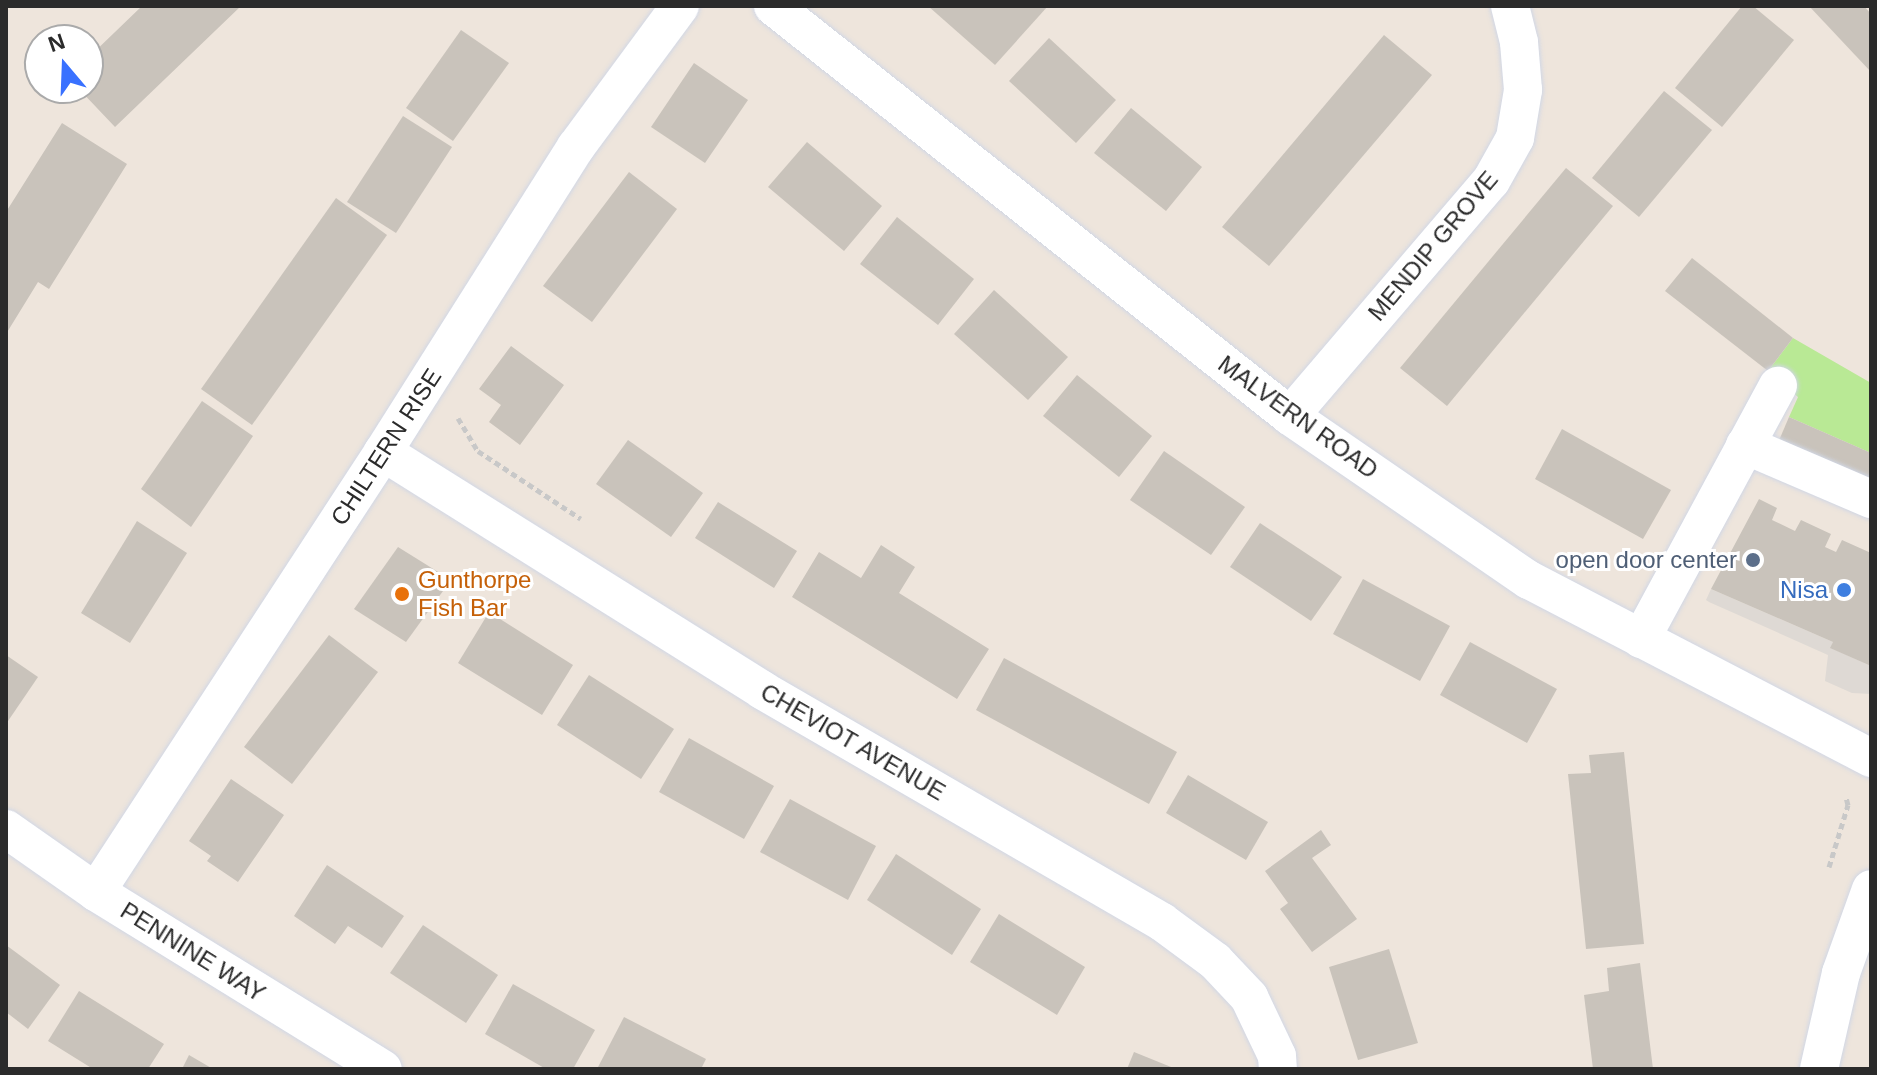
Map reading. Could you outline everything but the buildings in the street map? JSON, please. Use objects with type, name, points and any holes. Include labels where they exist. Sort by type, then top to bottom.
[{"type":"street","name":"CHILTERN RISE","points":[[96,892],[383,452],[576,147],[680,6]]},
{"type":"street","name":"MALVERN ROAD","points":[[773,6],[1290,416],[1529,580],[1871,758]]},
{"type":"street","name":"MENDIP GROVE","points":[[1290,416],[1491,181],[1515,138],[1523,90],[1519,42],[1510,6]]},
{"type":"street","points":[[1641,639],[1778,386]]},
{"type":"street","points":[[1745,445],[1871,499]]},
{"type":"street","name":"CHEVIOT AVENUE","points":[[383,452],[762,690],[1162,922],[1215,961],[1249,997],[1277,1056],[1278,1069]]},
{"type":"street","name":"PENNINE WAY","points":[[6,829],[96,892],[383,1069]]},
{"type":"street","points":[[1819,1069],[1841,973],[1871,889]]},
{"type":"path","points":[[454,412],[478,451],[584,522]]},
{"type":"path","points":[[1826,877],[1848,805],[1842,783]]},
{"type":"green space","points":[[1793,338],[1871,383],[1871,453],[1789,417],[1798,397],[1768,371]]},
{"type":"shaded area","points":[[1711,589],[1833,642],[1831,648],[1871,666],[1871,694],[1852,693],[1825,681],[1828,655],[1709,602],[1706,600]]},
{"type":"place","name":"open door center","points":[[1753,560]]},
{"type":"place","name":"Nisa","points":[[1844,590]]},
{"type":"place","name":"Gunthorpe Fish Bar","points":[[402,594]]}]
